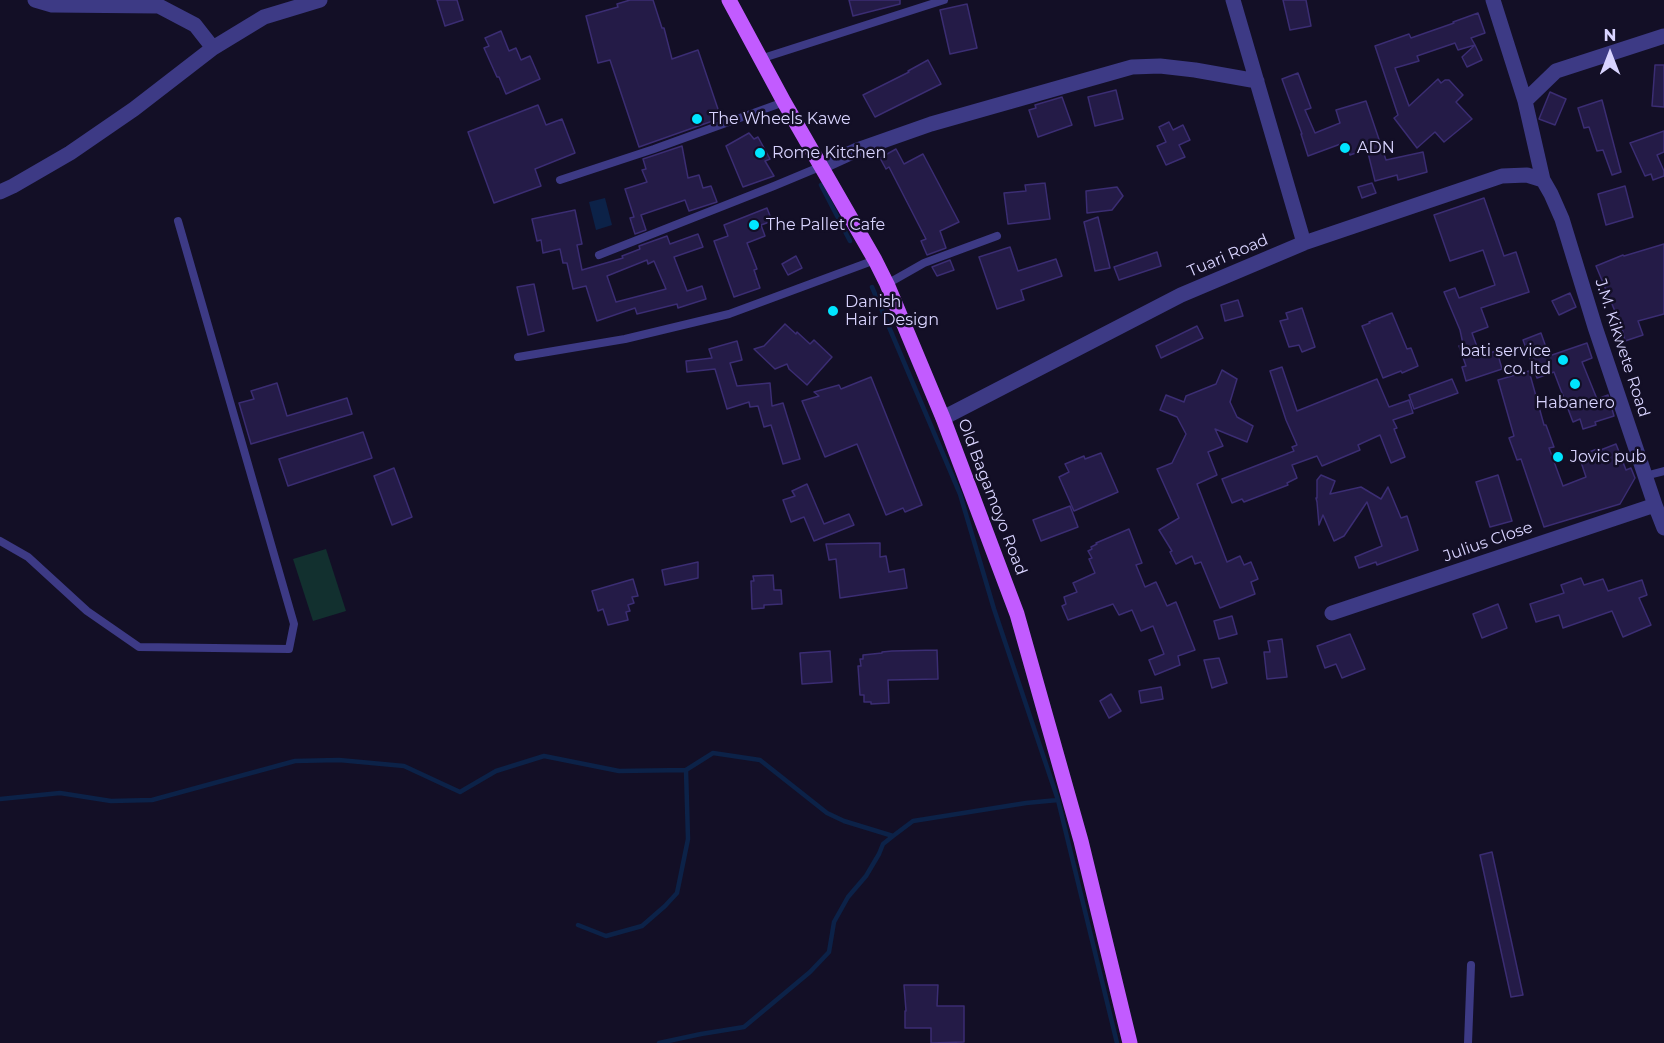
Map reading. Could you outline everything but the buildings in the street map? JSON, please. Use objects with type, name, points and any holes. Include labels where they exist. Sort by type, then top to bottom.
[{"type":"main road","name":"Old Bagamoyo Road","points":[[729,0],[784,102],[875,260],[943,418],[1017,614],[1081,841],[1130,1043]]},
{"type":"street","points":[[35,0],[52,5],[159,6],[195,25],[213,48]]},
{"type":"street","points":[[0,192],[70,153],[134,109],[213,48],[264,16],[320,0]]},
{"type":"street","points":[[1233,0],[1304,243]]},
{"type":"street","name":"J.M. Kikwete Road","points":[[1492,0],[1525,101],[1543,180],[1562,219],[1595,327],[1664,528]]},
{"type":"street","points":[[1525,101],[1556,71],[1664,36]]},
{"type":"street","points":[[822,166],[857,150],[931,124],[1132,67],[1160,66],[1257,81]]},
{"type":"street","name":"Tuari Road","points":[[943,418],[1181,295],[1304,243],[1502,176],[1527,175],[1543,180]]},
{"type":"street","name":"Julius Close","points":[[1332,613],[1655,505]]},
{"type":"lane","points":[[760,59],[944,0]]},
{"type":"lane","points":[[560,180],[784,102]]},
{"type":"lane","points":[[599,255],[822,166]]},
{"type":"lane","points":[[0,542],[28,557],[87,611],[139,647],[289,649],[294,624],[178,221]]},
{"type":"lane","points":[[887,284],[924,263],[997,236]]},
{"type":"lane","points":[[518,357],[626,339],[729,314],[875,260]]},
{"type":"lane","points":[[1645,476],[1664,471]]},
{"type":"lane","points":[[1468,1043],[1471,965]]},
{"type":"green space","points":[[326,549],[346,611],[313,621],[293,559]]},
{"type":"water","points":[[605,198],[612,225],[596,230],[589,202]]},
{"type":"waterway","points":[[821,185],[850,241]]},
{"type":"waterway","points":[[0,799],[60,793],[111,801],[152,800],[295,761],[339,760],[404,766],[460,792],[496,771],[544,756],[619,771],[686,770],[713,753],[760,760],[827,813],[844,821],[893,836],[913,821],[1058,800],[994,609],[960,494],[872,287]]},
{"type":"waterway","points":[[578,925],[606,936],[642,926],[677,893],[688,839],[686,770]]},
{"type":"waterway","points":[[1058,800],[1117,1043]]},
{"type":"waterway","points":[[659,1043],[744,1027],[810,972],[829,952],[834,922],[848,897],[866,876],[883,844],[893,836]]},
{"type":"place","name":"The Wheels Kawe","points":[[697,119]]},
{"type":"place","name":"ADN","points":[[1345,148]]},
{"type":"place","name":"Rome Kitchen","points":[[760,153]]},
{"type":"place","name":"The Pallet Cafe","points":[[754,225]]},
{"type":"place","name":"Danish Hair Design","points":[[833,311]]},
{"type":"place","name":"bati service co. ltd","points":[[1563,360]]},
{"type":"place","name":"Habanero","points":[[1575,384]]},
{"type":"place","name":"Jovic pub","points":[[1558,457]]}]
